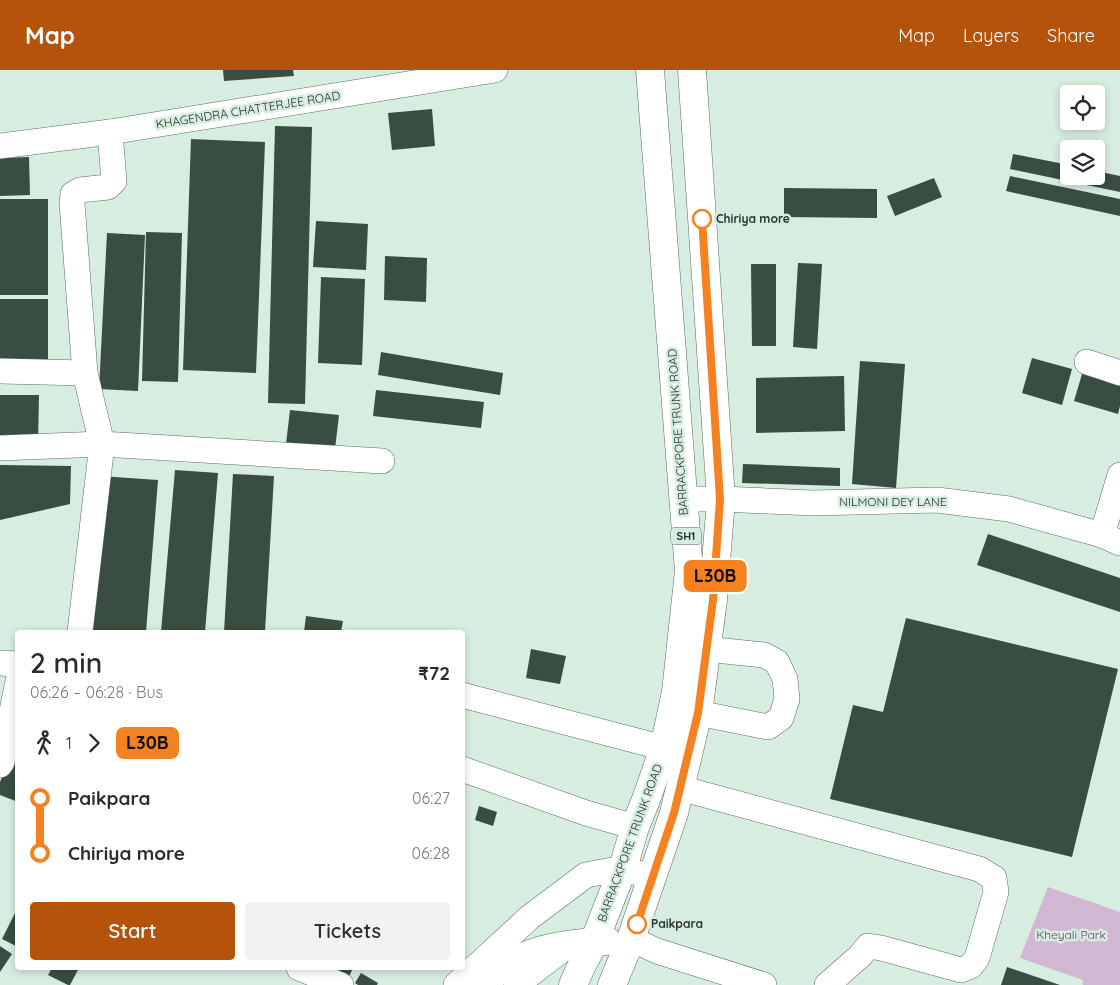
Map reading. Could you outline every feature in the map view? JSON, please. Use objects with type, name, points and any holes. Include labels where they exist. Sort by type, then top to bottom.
[{"type":"main road","name":"BARRACKPORE TRUNK ROAD","points":[[573,985],[594,942],[623,868],[635,827],[664,748],[676,692],[689,571],[650,70]]},
{"type":"main road","name":"SH1","points":[[612,985],[631,939],[674,813],[698,713],[713,600],[720,499],[692,70]]},
{"type":"main road","points":[[481,985],[515,973],[531,954],[546,949],[631,939]]},
{"type":"street","name":"KHAGENDRA CHATTERJEE ROAD","points":[[0,146],[110,132],[495,70]]},
{"type":"street","points":[[80,630],[102,444],[85,373],[72,203],[73,194],[80,190],[108,187],[114,181],[110,132]]},
{"type":"street","points":[[1087,362],[1120,373]]},
{"type":"street","points":[[0,371],[85,373]]},
{"type":"street","points":[[0,448],[102,444],[382,461]]},
{"type":"street","points":[[1111,539],[1120,475]]},
{"type":"street","name":"NILMONI DEY LANE","points":[[683,499],[813,503],[937,500],[1009,509],[1111,539]]},
{"type":"street","points":[[698,713],[768,727],[781,718],[787,699],[785,679],[777,662],[764,655],[706,649]]},
{"type":"street","points":[[0,663],[15,664]]},
{"type":"street","points":[[0,765],[15,696]]},
{"type":"street","points":[[465,697],[664,748]]},
{"type":"street","points":[[465,770],[586,813],[635,827]]},
{"type":"street","points":[[680,788],[979,869],[994,878],[996,892],[977,958],[971,966],[961,970],[868,946],[861,956],[826,985]]},
{"type":"street","points":[[456,985],[530,917],[586,875],[623,868],[652,878]]},
{"type":"street","points":[[631,939],[657,951],[764,985]]},
{"type":"street","points":[[304,970],[341,985]]},
{"type":"green space","name":"Kheyali Park","points":[[1048,887],[1120,912],[1120,985],[1083,985],[1083,980],[1020,958]]},
{"type":"building","points":[[223,70],[293,70],[294,76],[224,81]]},
{"type":"building","points":[[432,109],[435,146],[392,150],[388,113]]},
{"type":"building","points":[[275,126],[312,127],[305,404],[268,403]]},
{"type":"building","points":[[191,139],[265,142],[256,373],[183,370]]},
{"type":"building","points":[[1013,154],[1060,163],[1060,179],[1010,169]]},
{"type":"building","points":[[29,157],[30,195],[0,196],[0,158]]},
{"type":"building","points":[[1105,173],[1120,176],[1120,192],[1087,185],[1105,185]]},
{"type":"building","points":[[1010,176],[1120,199],[1120,216],[1006,191]]},
{"type":"building","points":[[934,178],[942,197],[895,216],[887,196]]},
{"type":"building","points":[[784,188],[877,189],[877,218],[784,217]]},
{"type":"building","points":[[0,199],[48,199],[48,295],[0,295]]},
{"type":"building","points":[[316,221],[368,224],[366,270],[313,267]]},
{"type":"building","points":[[146,232],[182,233],[178,382],[142,381]]},
{"type":"building","points":[[107,233],[145,235],[138,391],[99,389]]},
{"type":"building","points":[[385,256],[427,258],[426,302],[384,300]]},
{"type":"building","points":[[798,263],[822,264],[817,349],[793,347]]},
{"type":"building","points":[[751,264],[776,264],[776,346],[752,346]]},
{"type":"building","points":[[321,277],[365,279],[362,365],[318,363]]},
{"type":"building","points":[[0,299],[48,299],[48,363],[0,362]]},
{"type":"building","points":[[381,352],[503,373],[500,395],[378,375]]},
{"type":"building","points":[[1032,358],[1072,369],[1062,405],[1022,393]]},
{"type":"building","points":[[860,361],[905,364],[896,488],[852,484]]},
{"type":"building","points":[[1082,374],[1120,385],[1118,414],[1074,401]]},
{"type":"building","points":[[844,376],[845,431],[756,433],[756,378]]},
{"type":"building","points":[[376,390],[484,402],[481,428],[373,416]]},
{"type":"building","points":[[0,395],[39,395],[38,445],[0,445]]},
{"type":"building","points":[[290,410],[339,415],[335,449],[286,444]]},
{"type":"building","points":[[743,464],[840,468],[840,486],[742,483]]},
{"type":"building","points":[[0,465],[71,466],[70,504],[0,520]]},
{"type":"building","points":[[175,470],[218,473],[205,630],[161,630]]},
{"type":"building","points":[[233,474],[274,476],[265,630],[224,630]]},
{"type":"building","points":[[100,476],[158,480],[146,630],[89,630]]},
{"type":"building","points":[[988,534],[1120,578],[1120,612],[977,565]]},
{"type":"building","points":[[306,616],[343,621],[341,630],[304,630]]},
{"type":"building","points":[[906,618],[1118,669],[1072,857],[830,799],[853,705],[883,712]]},
{"type":"building","points":[[531,649],[566,656],[560,684],[526,678]]},
{"type":"building","points":[[10,757],[15,758],[15,801],[0,795],[0,782]]},
{"type":"building","points":[[479,806],[497,812],[493,826],[475,820]]},
{"type":"building","points":[[15,913],[15,946],[2,939]]},
{"type":"building","points":[[0,946],[12,954],[0,972]]},
{"type":"building","points":[[1007,967],[1060,985],[1001,985]]},
{"type":"building","points":[[51,970],[78,970],[70,985],[48,975]]},
{"type":"building","points":[[331,970],[352,970],[346,983]]},
{"type":"building","points":[[361,973],[378,983],[377,985],[358,985],[355,983]]},
{"type":"bus line","name":"L30B","points":[[637,924],[674,813],[698,713],[713,600],[720,499],[702,219]]},
{"type":"place","name":"Chiriya more","points":[[702,219]]},
{"type":"place","name":"Paikpara","points":[[637,924]]}]
